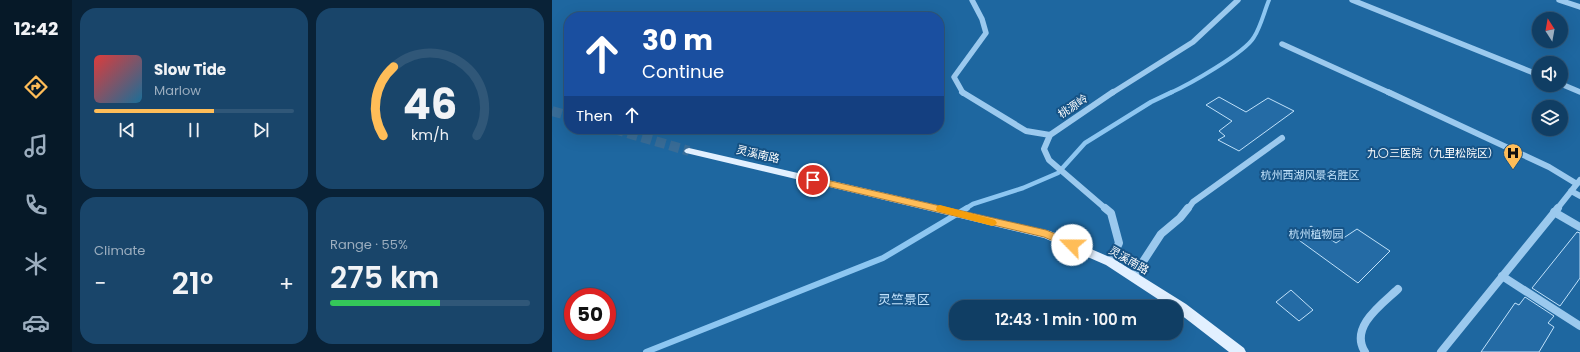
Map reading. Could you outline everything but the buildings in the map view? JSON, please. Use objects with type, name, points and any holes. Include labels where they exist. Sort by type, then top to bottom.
[{"type":"main road","name":"灵溪南路","points":[[689,151],[1046,234],[1110,262],[1182,308],[1239,352]]},
{"type":"street","points":[[972,0],[982,19],[986,33],[954,77],[963,94],[1026,131],[1050,135],[1044,149],[1053,164],[1112,213],[1119,243],[1110,262]]},
{"type":"street","name":"桃源岭","points":[[1050,135],[1139,75],[1193,42],[1238,0]]},
{"type":"street","points":[[1352,0],[1532,72]]},
{"type":"street","points":[[1559,0],[1580,7]]},
{"type":"street","points":[[1282,44],[1579,182],[1441,352]]},
{"type":"street","points":[[1568,87],[1580,92]]},
{"type":"street","points":[[1133,277],[1161,234],[1180,218],[1193,202],[1282,138]]},
{"type":"street","points":[[1571,191],[1580,196]]},
{"type":"street","points":[[1554,212],[1580,227]]},
{"type":"street","points":[[1502,276],[1580,325]]},
{"type":"street","points":[[1364,352],[1361,339],[1366,322],[1398,289]]},
{"type":"green space","name":"杭州西湖风景名胜区","points":[[552,0],[1580,0],[1580,352],[552,352]]},
{"type":"waterway","points":[[1171,92],[1228,60],[1249,44],[1259,28],[1269,0]]},
{"type":"waterway","points":[[965,209],[973,204],[1023,188],[1058,173],[1085,143],[1151,102],[1171,92]]},
{"type":"waterway","points":[[646,352],[883,258],[967,208]]},
{"type":"tunnel","points":[[552,111],[564,115]]},
{"type":"tunnel","points":[[631,134],[689,151]]},
{"type":"slow traffic","points":[[940,209],[992,223]]},
{"type":"place","name":"九〇三医院（九里松院区）","points":[[1513,170]]},
{"type":"route","points":[[813,180],[1046,234],[1072,245]]},
{"type":"park label","name":"杭州植物园","points":[[1316,234]]},
{"type":"park label","name":"灵竺景区","points":[[904,299]]}]
